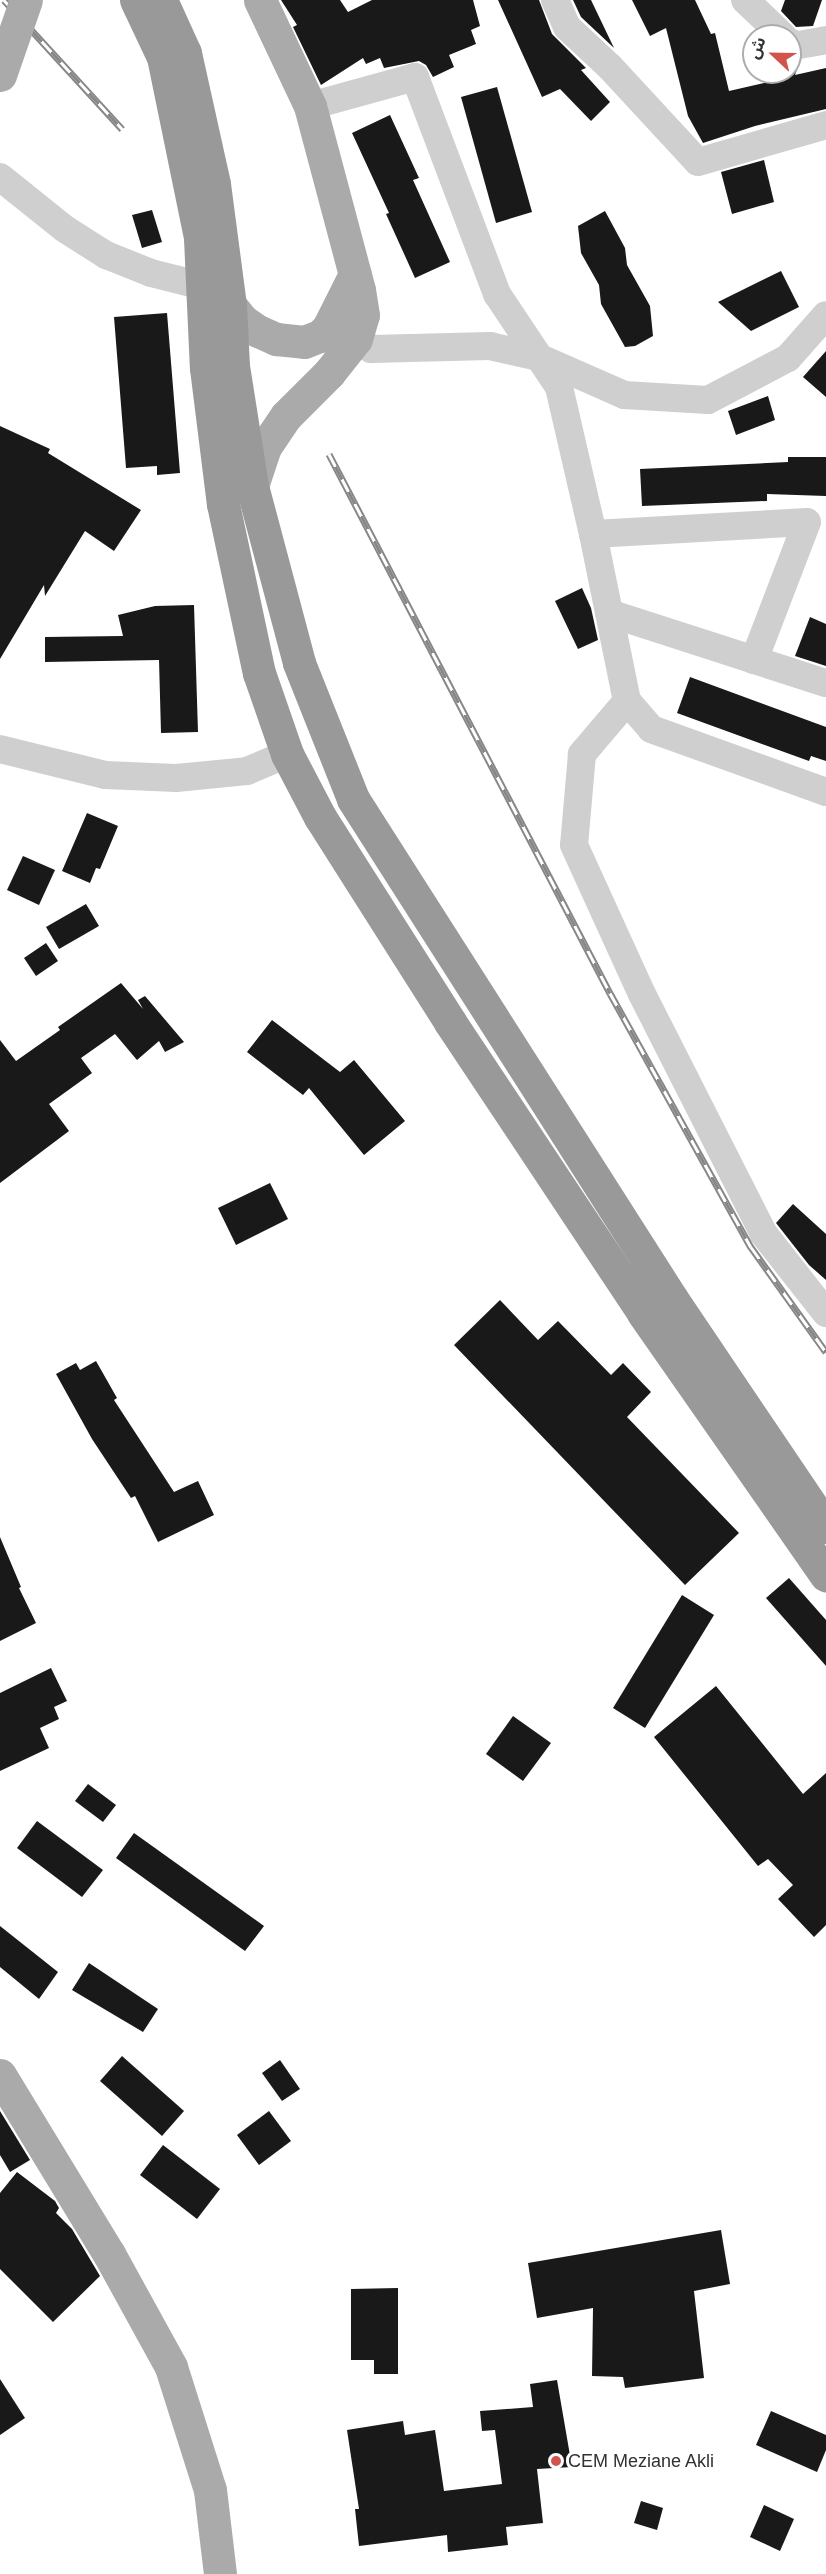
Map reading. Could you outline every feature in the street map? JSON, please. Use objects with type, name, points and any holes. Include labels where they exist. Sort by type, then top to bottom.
[{"type":"highway","points":[[136,0],[162,57],[200,238],[206,368],[223,504],[260,673],[287,754],[320,817],[450,1022],[643,1312],[826,1575]]},
{"type":"highway","points":[[162,0],[185,53],[214,184],[230,305],[233,366],[252,486],[299,663],[353,799],[672,1299],[826,1527]]},
{"type":"main road","points":[[0,75],[26,0]]},
{"type":"main road","points":[[252,486],[266,447],[286,416],[329,373],[345,329],[355,274],[309,106],[260,0]]},
{"type":"main road","points":[[230,305],[242,320],[276,339],[295,342],[345,329]]},
{"type":"main road","points":[[0,2075],[110,2254],[171,2367],[210,2490],[220,2574]]},
{"type":"street","points":[[555,0],[567,27],[610,67],[698,162],[826,125]]},
{"type":"street","points":[[745,0],[770,24]]},
{"type":"street","points":[[802,44],[826,40]]},
{"type":"street","points":[[309,106],[415,77],[497,294],[559,387],[593,534],[627,701],[651,729],[826,792]]},
{"type":"street","points":[[0,177],[65,229],[106,255],[151,273],[202,286]]},
{"type":"street","points":[[345,329],[371,349],[490,346],[538,357],[624,395],[708,400],[788,358],[826,315]]},
{"type":"street","points":[[593,534],[807,522],[754,660]]},
{"type":"street","points":[[609,614],[826,683]]},
{"type":"street","points":[[627,701],[582,754],[574,845],[642,994],[762,1233],[826,1313]]},
{"type":"street","points":[[0,749],[105,775],[176,778],[247,771],[287,754]]},
{"type":"building","points":[[281,0],[340,0],[348,12],[372,0],[473,0],[480,26],[471,30],[476,44],[449,55],[454,67],[433,77],[426,65],[419,61],[384,68],[380,58],[366,64],[363,58],[321,85],[293,27],[297,25]]},
{"type":"building","points":[[498,0],[539,0],[552,34],[586,68],[581,70],[610,102],[591,121],[560,89],[542,97]]},
{"type":"building","points":[[573,0],[591,0],[614,48],[581,17]]},
{"type":"building","points":[[632,0],[695,0],[711,34],[715,33],[729,91],[760,84],[802,84],[802,73],[826,68],[826,109],[755,126],[703,143],[688,116],[666,28],[650,36]]},
{"type":"building","points":[[785,0],[822,0],[813,26],[793,24],[781,11]]},
{"type":"building","points":[[497,87],[532,212],[496,223],[461,97]]},
{"type":"building","points":[[390,115],[419,178],[413,180],[450,262],[415,278],[386,214],[389,213],[352,133]]},
{"type":"building","points":[[764,160],[774,202],[732,214],[721,172]]},
{"type":"building","points":[[152,210],[162,242],[142,248],[132,215]]},
{"type":"building","points":[[605,211],[625,248],[627,265],[650,306],[653,336],[635,346],[625,347],[601,304],[599,285],[581,253],[578,226]]},
{"type":"building","points":[[781,271],[799,307],[751,331],[718,302]]},
{"type":"building","points":[[167,313],[180,473],[157,475],[157,466],[126,468],[114,317]]},
{"type":"building","points":[[826,351],[826,397],[803,377]]},
{"type":"building","points":[[768,396],[775,420],[736,435],[728,411]]},
{"type":"building","points":[[0,426],[50,449],[48,453],[141,510],[114,551],[85,531],[45,596],[44,585],[0,659]]},
{"type":"building","points":[[788,457],[826,457],[826,496],[767,494],[767,501],[642,506],[640,469],[788,462]]},
{"type":"building","points":[[582,588],[591,608],[598,640],[578,649],[555,601]]},
{"type":"building","points":[[194,605],[198,732],[161,733],[159,660],[45,662],[45,637],[123,636],[118,615],[155,606]]},
{"type":"building","points":[[810,617],[826,624],[826,666],[795,656]]},
{"type":"building","points":[[690,677],[826,727],[826,761],[811,756],[809,761],[677,713]]},
{"type":"building","points":[[87,813],[118,826],[100,869],[96,868],[90,883],[62,871]]},
{"type":"building","points":[[23,856],[55,870],[39,905],[7,890]]},
{"type":"building","points":[[86,904],[99,926],[59,949],[46,927]]},
{"type":"building","points":[[46,943],[58,961],[36,976],[24,958]]},
{"type":"building","points":[[121,983],[143,1009],[138,1000],[145,996],[184,1042],[165,1052],[159,1041],[137,1060],[115,1034],[81,1058],[92,1073],[49,1104],[69,1131],[0,1183],[0,1040],[16,1061],[60,1030],[58,1027]]},
{"type":"building","points":[[272,1020],[340,1072],[354,1060],[405,1121],[364,1155],[309,1088],[303,1095],[247,1052]]},
{"type":"building","points":[[270,1183],[288,1219],[236,1245],[218,1208]]},
{"type":"building","points":[[793,1204],[826,1234],[826,1280],[809,1265],[776,1223]]},
{"type":"building","points":[[500,1300],[538,1340],[558,1321],[611,1375],[623,1363],[651,1392],[627,1417],[739,1533],[685,1585],[454,1345]]},
{"type":"building","points":[[96,1361],[117,1398],[114,1400],[174,1492],[198,1481],[214,1515],[158,1542],[135,1496],[131,1498],[92,1439],[56,1374],[76,1363],[80,1370]]},
{"type":"building","points":[[0,1537],[21,1587],[19,1588],[36,1623],[0,1641]]},
{"type":"building","points":[[789,1578],[826,1620],[826,1666],[766,1598]]},
{"type":"building","points":[[682,1595],[714,1615],[645,1728],[613,1708]]},
{"type":"building","points":[[51,1668],[67,1701],[54,1707],[59,1719],[40,1728],[49,1748],[0,1771],[0,1693]]},
{"type":"building","points":[[716,1686],[803,1794],[826,1773],[826,1925],[814,1937],[778,1899],[793,1885],[768,1859],[758,1866],[654,1737]]},
{"type":"building","points":[[513,1716],[551,1743],[523,1781],[486,1754]]},
{"type":"building","points":[[88,1784],[116,1805],[103,1822],[75,1801]]},
{"type":"building","points":[[37,1821],[103,1870],[82,1897],[17,1848]]},
{"type":"building","points":[[134,1833],[264,1926],[245,1951],[116,1858]]},
{"type":"building","points":[[0,1926],[58,1972],[39,1999],[0,1967]]},
{"type":"building","points":[[89,1963],[158,2009],[143,2032],[72,1990]]},
{"type":"building","points":[[122,2056],[184,2111],[162,2136],[100,2081]]},
{"type":"building","points":[[280,2060],[300,2089],[282,2101],[262,2073]]},
{"type":"building","points":[[0,2111],[30,2160],[10,2172],[0,2155]]},
{"type":"building","points":[[269,2111],[291,2141],[259,2165],[237,2135]]},
{"type":"building","points":[[163,2145],[220,2189],[197,2219],[140,2175]]},
{"type":"building","points":[[17,2172],[55,2201],[59,2208],[56,2213],[72,2229],[100,2276],[53,2322],[0,2269],[0,2193]]},
{"type":"building","points":[[721,2230],[730,2284],[694,2291],[704,2378],[625,2388],[623,2377],[592,2376],[593,2308],[537,2318],[528,2263]]},
{"type":"building","points":[[398,2288],[398,2374],[374,2374],[374,2360],[351,2360],[351,2289]]},
{"type":"building","points":[[0,2379],[25,2418],[0,2435]]},
{"type":"building","points":[[557,2380],[572,2467],[537,2469],[543,2523],[506,2527],[508,2545],[448,2552],[447,2535],[359,2546],[355,2509],[359,2509],[347,2430],[403,2421],[405,2435],[435,2430],[444,2491],[502,2484],[495,2430],[482,2431],[480,2411],[533,2407],[530,2384]]},
{"type":"building","points":[[771,2411],[826,2435],[826,2450],[817,2472],[756,2445]]},
{"type":"building","points":[[641,2501],[663,2508],[657,2530],[634,2523]]},
{"type":"building","points":[[764,2505],[794,2519],[780,2551],[750,2537]]},
{"type":"railway","points":[[4,0],[122,129]]},
{"type":"railway","points":[[329,454],[610,993],[751,1247],[826,1352]]},
{"type":"place","name":"CEM Meziane Akli","points":[[556,2461]]}]
